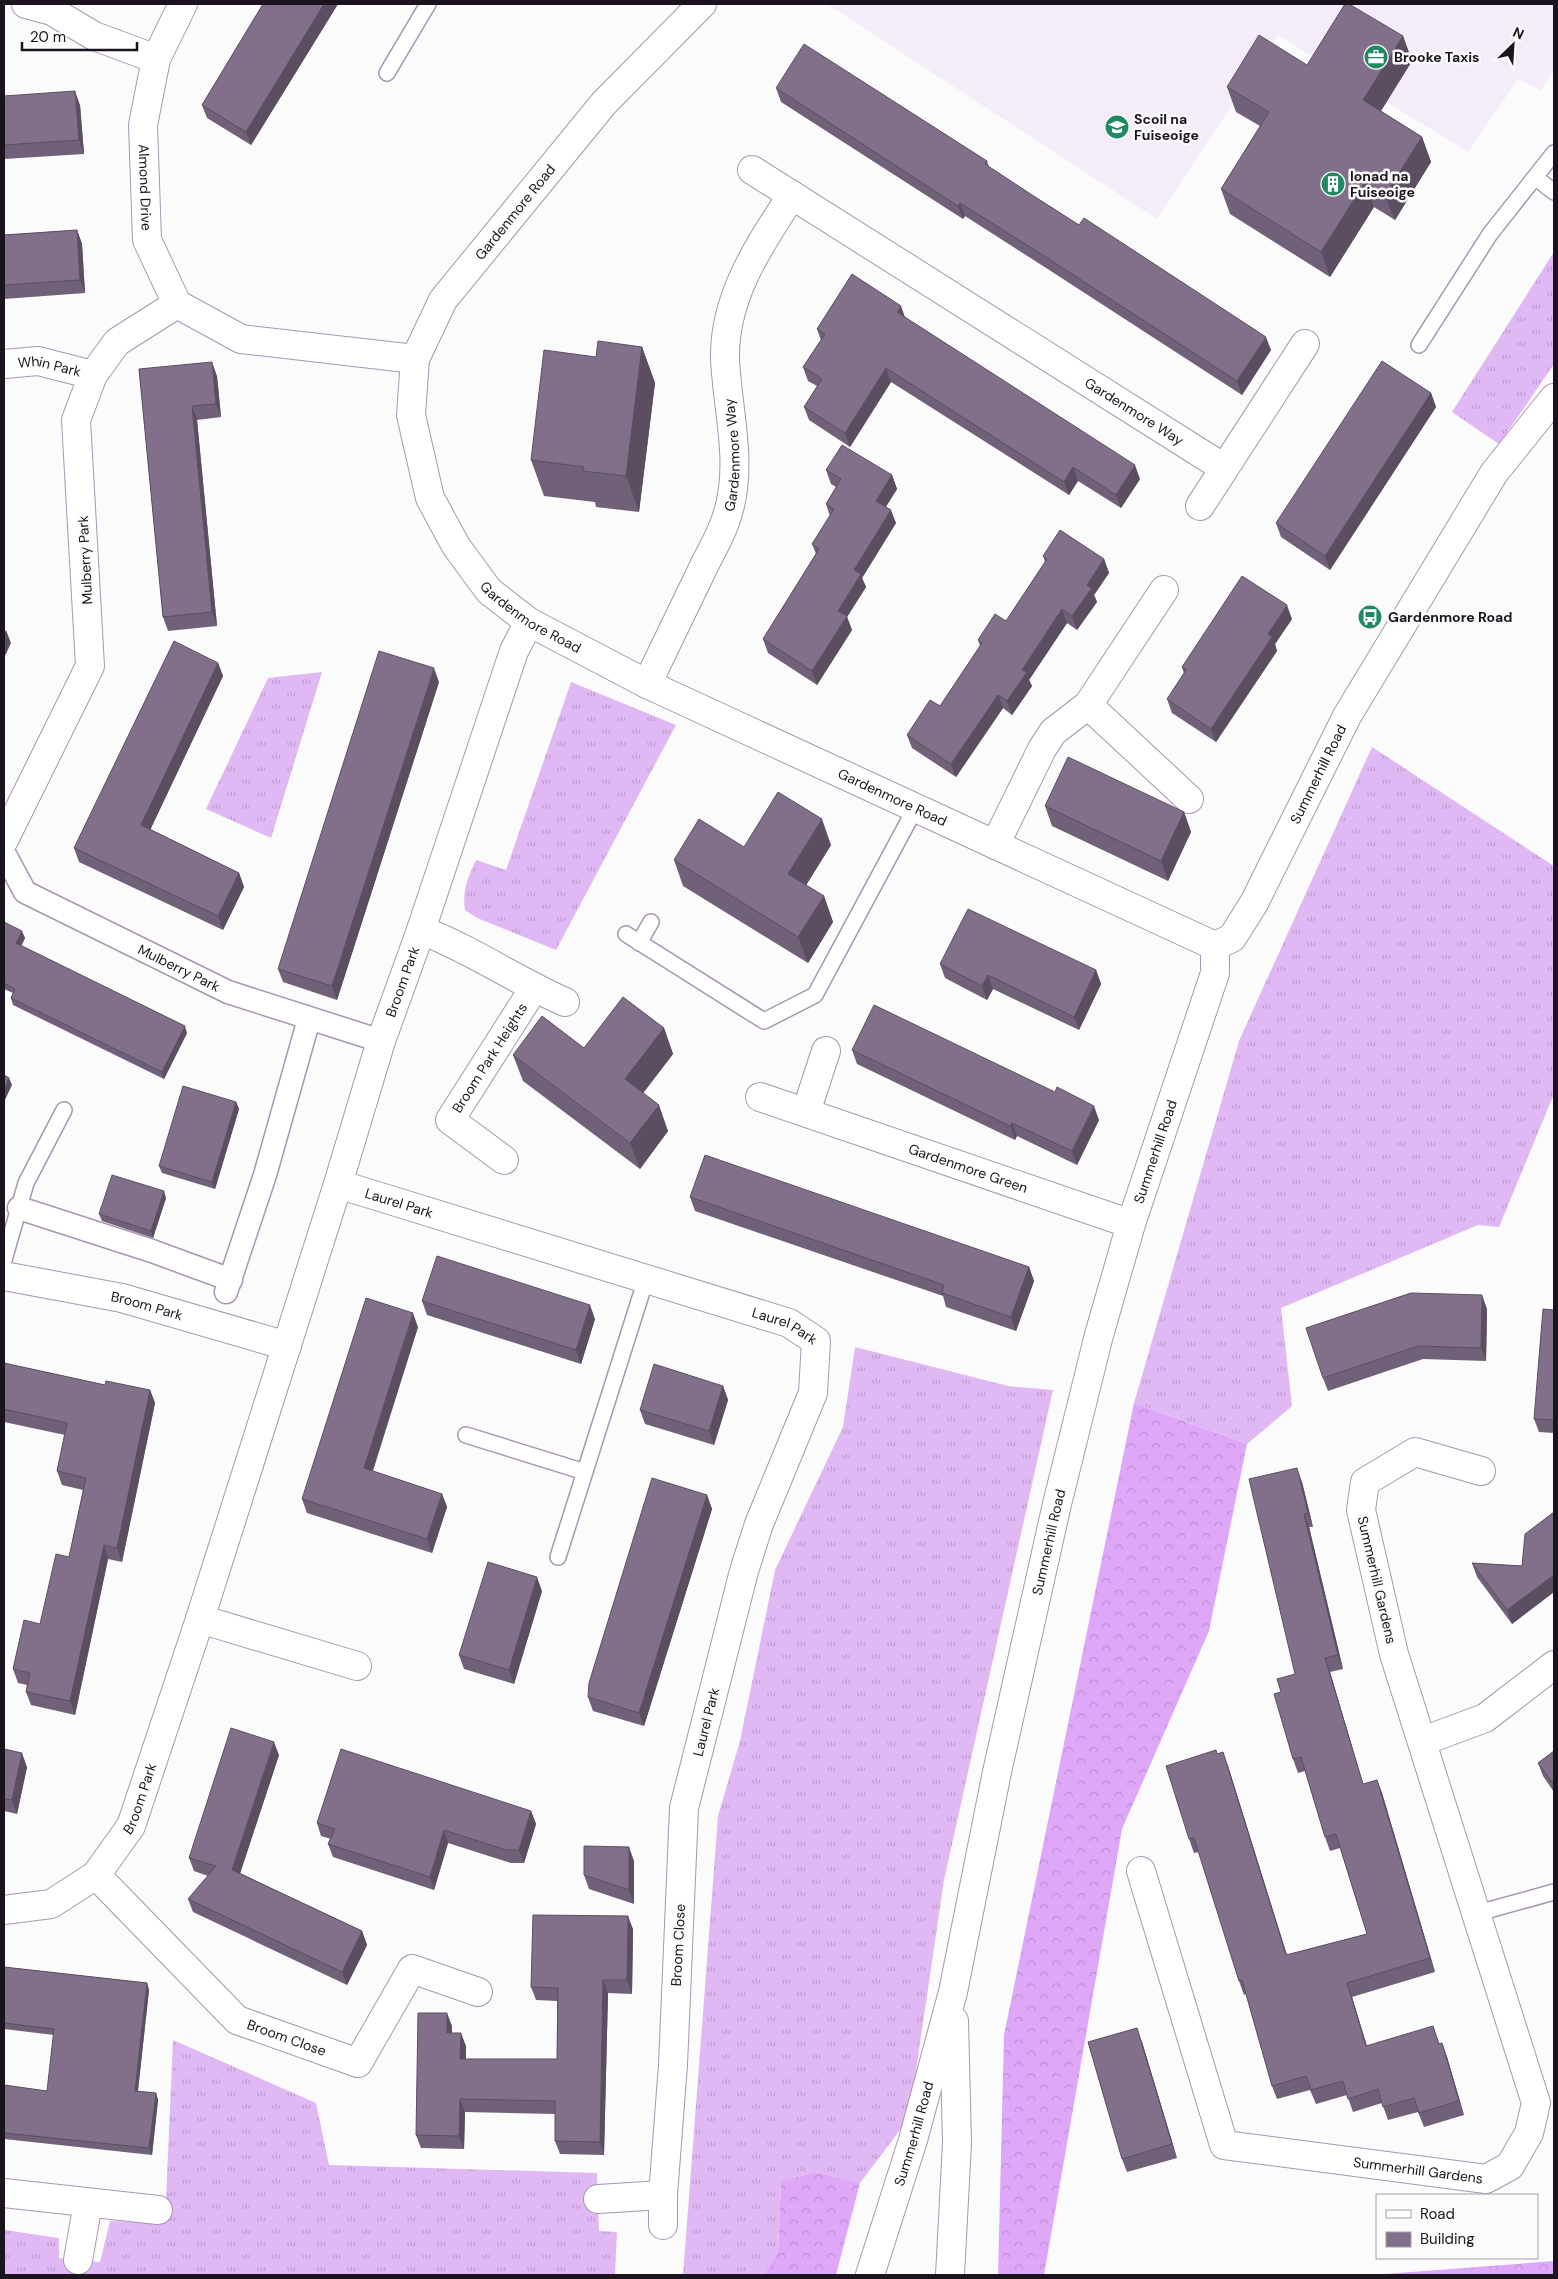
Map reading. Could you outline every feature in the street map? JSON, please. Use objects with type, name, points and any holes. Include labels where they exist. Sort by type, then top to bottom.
[{"type":"street","points":[[26,4],[52,11],[94,36],[156,59]]},
{"type":"street","name":"Almond Drive","points":[[177,304],[147,240],[143,125],[156,59],[183,4]]},
{"type":"street","name":"Gardenmore Road","points":[[702,4],[604,103],[482,250],[444,300],[415,360],[411,415],[430,498],[456,546],[489,591],[529,622],[647,684],[1215,946]]},
{"type":"street","name":"Gardenmore Way","points":[[752,170],[1224,468]]},
{"type":"street","name":"Gardenmore Way","points":[[647,684],[727,517],[734,480],[735,458],[725,357],[727,328],[737,295],[752,258],[792,195]]},
{"type":"street","points":[[177,304],[241,340],[415,360]]},
{"type":"street","name":"Mulberry Park","points":[[4,840],[90,666],[76,420],[94,375],[117,342],[177,304]]},
{"type":"street","points":[[1200,506],[1305,344]]},
{"type":"street","name":"Whin Park","points":[[4,364],[38,361],[94,375]]},
{"type":"street","name":"Summerhill Road","points":[[870,2275],[913,2140],[953,1992],[997,1772],[1057,1504],[1099,1335],[1131,1224],[1215,973],[1215,946],[1232,938],[1254,903],[1347,716],[1494,473],[1552,406]]},
{"type":"street","points":[[995,845],[1049,738],[1053,732],[1088,706],[1164,590]]},
{"type":"street","name":"Broom Park","points":[[4,1910],[51,1904],[96,1875],[131,1826],[200,1619],[287,1346],[381,1041],[421,930],[514,651],[529,622]]},
{"type":"street","points":[[1088,706],[1189,799]]},
{"type":"street","name":"Mulberry Park","points":[[4,853],[25,892],[228,992],[381,1041]]},
{"type":"street","name":"Broom Park Heights","points":[[421,930],[454,943],[534,988],[565,1002]]},
{"type":"street","name":"Broom Park Heights","points":[[504,1160],[450,1120],[534,988]]},
{"type":"street","points":[[19,1208],[152,1251],[228,1286],[264,1174],[309,1019]]},
{"type":"street","points":[[806,1112],[826,1051]]},
{"type":"street","name":"Gardenmore Green","points":[[760,1097],[1131,1224]]},
{"type":"street","name":"Laurel Park","points":[[338,1184],[789,1323],[816,1341],[813,1393],[759,1524],[744,1571],[684,1808],[682,1844]]},
{"type":"street","name":"Broom Park","points":[[4,1276],[94,1291],[287,1346]]},
{"type":"street","name":"Summerhill Gardens","points":[[1141,1871],[1224,2145],[1486,2180],[1510,2166],[1529,2134],[1536,2103],[1496,1980],[1478,1913],[1394,1654],[1361,1510],[1365,1482],[1416,1452],[1481,1471]]},
{"type":"street","points":[[200,1619],[357,1666]]},
{"type":"street","points":[[1423,1741],[1485,1718],[1554,1665]]},
{"type":"street","name":"Broom Close","points":[[663,2225],[663,2195],[673,2065],[682,1844]]},
{"type":"street","name":"Broom Close","points":[[96,1875],[238,2020],[358,2064],[412,1969],[478,1992]]},
{"type":"street","name":"Summerhill Road","points":[[950,2275],[957,2143],[953,1992]]},
{"type":"street","points":[[4,2192],[158,2210]]},
{"type":"street","points":[[598,2199],[663,2195]]},
{"type":"street","points":[[78,2260],[88,2203]]},
{"type":"lane","points":[[387,73],[428,4]]},
{"type":"lane","points":[[1419,345],[1490,234],[1554,153]]},
{"type":"lane","points":[[1536,178],[1554,192]]},
{"type":"lane","points":[[626,934],[764,1021],[815,995],[915,809]]},
{"type":"lane","points":[[639,943],[651,922]]},
{"type":"lane","points":[[4,1260],[26,1183],[64,1110]]},
{"type":"lane","points":[[558,1557],[646,1279]]},
{"type":"lane","points":[[466,1435],[585,1472]]},
{"type":"lane","points":[[1478,1913],[1554,1892]]},
{"type":"shaded area","name":"Scoil na Fuiseoige","points":[[827,4],[1554,4],[1554,68],[1541,90],[1518,79],[1468,152],[1278,35],[1157,219]]},
{"type":"green space","points":[[1554,252],[1554,364],[1499,444],[1452,412]]},
{"type":"green space","points":[[322,672],[271,838],[206,809],[268,678]]},
{"type":"green space","points":[[571,682],[676,725],[556,950],[477,918],[465,910],[464,897],[468,878],[476,860],[506,870]]},
{"type":"green space","points":[[1372,747],[1554,866],[1554,1094],[1499,1227],[1478,1225],[1281,1308],[1292,1406],[1247,1444],[1134,1403],[1239,1041]]},
{"type":"green space","points":[[855,1347],[1008,1386],[1053,1390],[944,1880],[909,2118],[860,2183],[816,2172],[781,2181],[778,2252],[764,2275],[683,2275],[718,1816],[740,1741],[775,1570],[843,1427]]},
{"type":"green space","points":[[1134,1403],[1247,1444],[1209,1631],[1122,1829],[1044,2275],[998,2275],[1004,2035]]},
{"type":"green space","points":[[173,2040],[316,2103],[329,2165],[597,2173],[599,2231],[617,2232],[615,2275],[4,2275],[4,2230],[59,2238],[59,2258],[100,2262],[110,2221],[165,2222]]},
{"type":"green space","points":[[816,2172],[860,2183],[836,2275],[764,2275],[778,2252],[781,2181]]},
{"type":"green space","points":[[1554,2261],[1554,2275],[1372,2275]]},
{"type":"building","points":[[263,4],[324,4],[246,132],[202,105]]},
{"type":"building","name":"Ionad na Fuiseoige","points":[[1345,4],[1349,4],[1403,36],[1363,100],[1422,137],[1385,195],[1365,182],[1321,252],[1221,189],[1269,112],[1227,87],[1259,35],[1307,65]]},
{"type":"building","points":[[804,44],[987,161],[985,164],[1079,225],[1084,218],[1266,337],[1237,381],[1038,252],[960,203],[958,206],[776,88]]},
{"type":"building","points":[[75,91],[79,140],[4,145],[4,96]]},
{"type":"building","points":[[77,230],[80,280],[4,285],[4,235]]},
{"type":"building","points":[[852,274],[901,306],[897,312],[1135,465],[1116,495],[1073,467],[1064,482],[886,368],[845,433],[804,407],[822,379],[803,367],[825,334],[817,329]]},
{"type":"building","points":[[598,341],[642,347],[626,476],[583,471],[584,467],[531,460],[544,350],[596,357]]},
{"type":"building","points":[[1382,361],[1431,393],[1325,556],[1276,523]]},
{"type":"building","points":[[212,362],[216,404],[192,406],[212,612],[163,617],[139,369]]},
{"type":"building","points":[[842,445],[892,475],[876,501],[891,510],[854,570],[861,574],[838,611],[847,616],[812,671],[763,639],[819,549],[812,544],[834,509],[826,504],[841,479],[826,470]]},
{"type":"building","points":[[1060,530],[1104,559],[1087,585],[1092,588],[1072,616],[1062,609],[1022,670],[1027,672],[1007,701],[998,695],[951,764],[907,735],[930,700],[940,706],[982,643],[978,640],[995,614],[1006,621],[1047,559],[1043,556]]},
{"type":"building","points":[[1242,576],[1287,605],[1268,634],[1272,637],[1211,729],[1167,699],[1186,670],[1182,667]]},
{"type":"building","points":[[174,641],[218,663],[141,825],[239,873],[218,916],[74,848]]},
{"type":"building","points":[[379,651],[434,668],[332,986],[278,969]]},
{"type":"building","points":[[1068,757],[1184,812],[1161,861],[1045,806]]},
{"type":"building","points":[[778,792],[822,819],[788,874],[824,896],[798,937],[674,860],[699,819],[744,847]]},
{"type":"building","points":[[968,909],[1096,970],[1074,1017],[988,975],[982,986],[940,964]]},
{"type":"building","points":[[4,922],[22,931],[16,943],[185,1026],[162,1072],[11,998],[15,989],[4,983]]},
{"type":"building","points":[[623,997],[664,1028],[625,1079],[659,1105],[630,1143],[513,1055],[542,1016],[584,1048]]},
{"type":"building","points":[[874,1005],[1055,1092],[1057,1087],[1094,1106],[1072,1151],[1012,1123],[1010,1126],[852,1050]]},
{"type":"building","points":[[4,1075],[9,1078],[4,1090]]},
{"type":"building","points":[[183,1086],[236,1102],[212,1182],[159,1166]]},
{"type":"building","points":[[705,1155],[1029,1267],[1011,1317],[942,1293],[944,1285],[690,1197]]},
{"type":"building","points":[[112,1175],[164,1191],[151,1231],[99,1214]]},
{"type":"building","points":[[437,1256],[590,1305],[576,1350],[422,1301]]},
{"type":"building","points":[[1411,1293],[1482,1295],[1481,1348],[1418,1346],[1323,1378],[1306,1328]]},
{"type":"building","points":[[366,1298],[413,1313],[364,1468],[442,1494],[427,1539],[302,1499]]},
{"type":"building","points":[[1543,1309],[1554,1310],[1554,1420],[1534,1419]]},
{"type":"building","points":[[4,1363],[105,1385],[106,1381],[150,1390],[117,1548],[104,1545],[70,1701],[26,1692],[30,1673],[13,1669],[24,1620],[40,1624],[56,1554],[69,1557],[86,1478],[57,1471],[67,1423],[4,1409]]},
{"type":"building","points":[[654,1364],[723,1386],[709,1431],[640,1410]]},
{"type":"building","points":[[1297,1468],[1308,1513],[1304,1514],[1338,1655],[1325,1658],[1363,1784],[1377,1780],[1430,1958],[1347,1983],[1366,2046],[1433,2026],[1439,2044],[1442,2043],[1459,2101],[1419,2113],[1414,2098],[1383,2107],[1378,2089],[1348,2099],[1343,2081],[1311,2090],[1306,2076],[1272,2086],[1242,1980],[1239,1981],[1194,1838],[1189,1839],[1166,1766],[1216,1750],[1217,1754],[1223,1752],[1286,1955],[1367,1934],[1336,1834],[1325,1837],[1301,1757],[1293,1759],[1274,1694],[1281,1692],[1277,1679],[1295,1674],[1249,1479]]},
{"type":"building","points":[[652,1478],[707,1495],[639,1713],[588,1697],[589,1683]]},
{"type":"building","points":[[1554,1512],[1554,1575],[1507,1610],[1472,1563],[1522,1566],[1525,1534]]},
{"type":"building","points":[[488,1562],[537,1577],[509,1670],[459,1655]]},
{"type":"building","points":[[231,1728],[274,1742],[232,1870],[362,1931],[342,1972],[188,1899],[216,1866],[189,1858]]},
{"type":"building","points":[[4,1749],[22,1753],[12,1800],[4,1799]]},
{"type":"building","points":[[341,1749],[531,1811],[519,1850],[506,1850],[444,1830],[430,1877],[328,1844],[335,1829],[317,1823]]},
{"type":"building","points":[[1554,1751],[1554,1785],[1538,1763]]},
{"type":"building","points":[[584,1846],[629,1847],[629,1890],[584,1875]]},
{"type":"building","points":[[533,1915],[628,1916],[627,1980],[603,1980],[600,2142],[555,2141],[555,2101],[460,2099],[459,2136],[416,2135],[418,2013],[447,2013],[447,2033],[461,2033],[460,2059],[557,2059],[558,1988],[531,1987]]},
{"type":"building","points":[[4,1967],[147,1983],[135,2091],[156,2093],[149,2148],[4,2133],[4,2085],[47,2091],[54,2029],[4,2023]]},
{"type":"building","points":[[1137,2028],[1172,2144],[1122,2159],[1088,2042]]},
{"type":"place","name":"Brooke Taxis","points":[[1376,57]]},
{"type":"place","name":"Scoil na Fuiseoige","points":[[1117,127]]},
{"type":"place","name":"Ionad na Fuiseoige","points":[[1333,184]]},
{"type":"place","name":"Gardenmore Road","points":[[1370,617]]}]
